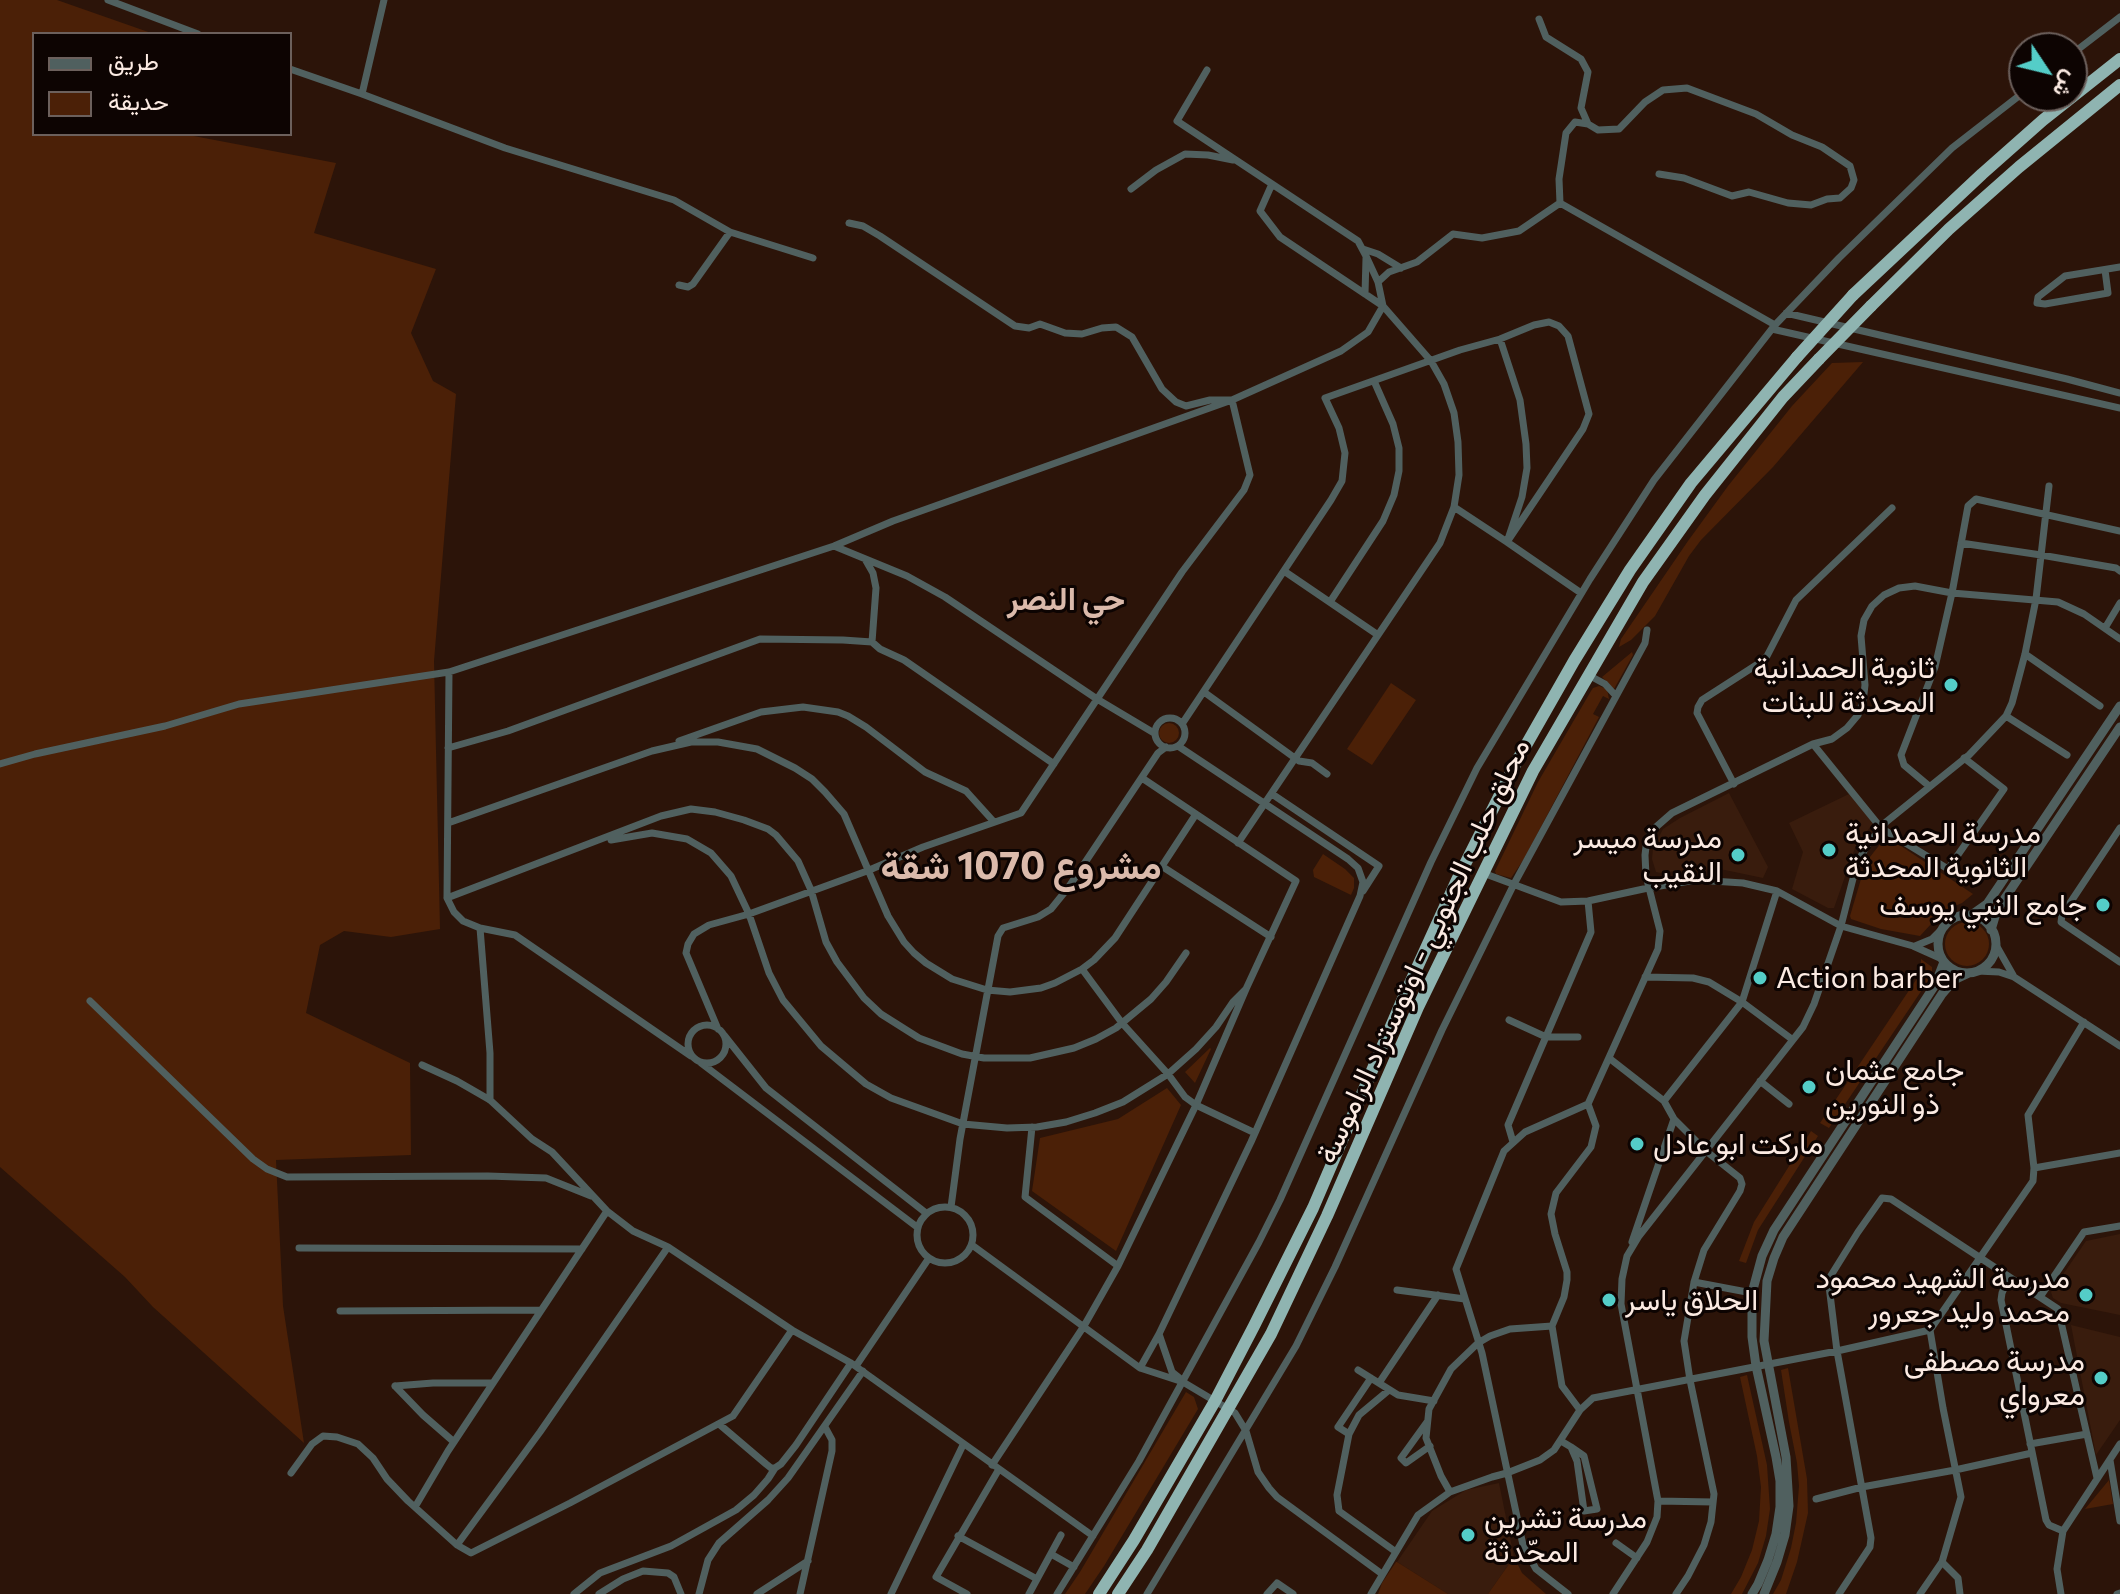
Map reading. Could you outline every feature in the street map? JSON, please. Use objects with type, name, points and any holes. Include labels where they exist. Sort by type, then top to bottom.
[{"type":"highway","name":"محلق حلب الجنوبي - اوتوستراد الراموسة","points":[[1099,1594],[1215,1401],[1313,1208],[1457,880],[1517,761],[1630,570],[1691,483],[1853,295],[2033,129],[2120,59]]},
{"type":"highway","name":"محلق حلب الجنوبي - اوتوستراد الراموسة","points":[[1118,1594],[1147,1550],[1271,1334],[1327,1216],[1418,1007],[1482,873],[1533,771],[1643,582],[1705,495],[1783,397],[1819,359],[1972,209],[2120,85]]},
{"type":"street","points":[[108,0],[193,32]]},
{"type":"street","points":[[362,94],[384,0]]},
{"type":"street","points":[[2088,42],[2120,17]]},
{"type":"street","points":[[1539,19],[1546,37],[1581,59],[1588,72],[1581,108],[1588,124]]},
{"type":"street","points":[[292,70],[505,148],[674,200],[730,232],[813,258]]},
{"type":"street","points":[[0,764],[165,726],[239,704],[449,672],[834,546],[893,521],[1232,400],[1341,351],[1368,332],[1383,306],[1378,282],[1364,252],[1358,241],[1177,121],[1207,70]]},
{"type":"street","points":[[1560,203],[1559,179],[1566,133],[1575,122],[1598,130],[1619,129],[1645,102],[1663,90],[1687,88],[1756,114],[1792,135],[1822,147],[1850,166],[1854,180],[1851,188],[1840,198],[1811,205],[1788,203],[1749,192],[1732,196],[1684,178],[1659,174]]},
{"type":"street","points":[[1057,1594],[1183,1382],[1280,1200],[1379,976],[1477,768],[1581,593],[1654,480],[1786,313],[1952,148],[2008,104]]},
{"type":"street","points":[[1131,189],[1185,154],[1239,162]]},
{"type":"street","points":[[1238,843],[1440,543],[1454,507],[1459,475],[1454,413],[1444,384],[1431,361],[1383,306],[1280,237],[1260,211],[1272,184]]},
{"type":"street","points":[[1378,282],[1389,272],[1417,262],[1453,234],[1482,238],[1519,231],[1560,203]]},
{"type":"street","points":[[1560,203],[1774,327],[2120,408]]},
{"type":"street","points":[[849,223],[880,236],[1015,326],[1029,328],[1040,324],[1065,333],[1082,334],[1116,327],[1132,337],[1162,389],[1176,402],[1186,406],[1210,400],[1232,400]]},
{"type":"street","points":[[679,285],[688,287],[693,284],[730,232]]},
{"type":"street","points":[[1364,252],[1378,254],[1401,268]]},
{"type":"street","points":[[1364,252],[1365,294]]},
{"type":"street","points":[[2105,270],[2108,293],[2037,303],[2038,297],[2065,276],[2120,267]]},
{"type":"street","points":[[1786,313],[2120,393]]},
{"type":"street","points":[[1182,724],[1342,481],[1345,453],[1339,428],[1325,398],[1549,322],[1559,326],[1568,336],[1589,414],[1583,429],[1507,542]]},
{"type":"street","points":[[1500,339],[1520,400],[1527,468],[1522,497],[1507,542]]},
{"type":"street","points":[[1330,602],[1383,521],[1394,495],[1399,471],[1399,448],[1393,424],[1374,381]]},
{"type":"street","points":[[701,1063],[714,1062],[724,1054],[726,1041],[686,953],[694,934],[709,925],[749,914],[1021,813],[1182,572],[1244,490],[1250,475],[1232,400]]},
{"type":"street","points":[[1627,1256],[1639,1236],[1803,1027],[1841,926],[1857,863],[1868,844],[1881,828],[1964,758],[2006,716],[2025,654],[2036,599],[2049,486]]},
{"type":"street","points":[[1929,786],[1904,765],[1901,755],[1930,683],[1952,593],[1968,506],[1976,499],[2120,531]]},
{"type":"street","points":[[1454,507],[1581,593]]},
{"type":"street","points":[[1734,784],[1697,713],[1702,700],[1767,656],[1796,600],[1892,508]]},
{"type":"street","points":[[1961,543],[2120,571]]},
{"type":"street","points":[[834,546],[907,576],[945,597],[1097,699],[1154,733],[1159,744],[1178,746],[1348,859],[1358,868],[1363,882],[1360,896]]},
{"type":"street","points":[[865,559],[873,573],[876,588],[872,642]]},
{"type":"street","points":[[1284,571],[1378,635]]},
{"type":"street","points":[[1568,1594],[1536,1569],[1523,1545],[1478,1343],[1456,1269],[1504,1151],[1525,1132],[1588,1104],[1645,977],[1661,939],[1648,888],[1647,839],[1672,813],[1813,744],[1832,739],[1847,728],[1858,715],[1863,702],[1865,685],[1861,636],[1864,620],[1872,606],[1884,595],[1899,588],[1915,586],[1952,593],[2058,602],[2084,614],[2120,639]]},
{"type":"street","points":[[2105,628],[2120,603]]},
{"type":"street","points":[[1147,1594],[1296,1346],[1442,1030],[1514,884],[1645,643],[1647,630]]},
{"type":"street","points":[[448,748],[508,731],[760,639],[872,642],[904,660],[1054,764]]},
{"type":"street","points":[[2025,654],[2100,706]]},
{"type":"street","points":[[449,672],[447,898],[454,912],[463,921],[480,928],[515,935],[701,1063],[917,1227]]},
{"type":"street","points":[[1592,677],[1605,684],[1616,696]]},
{"type":"street","points":[[1204,692],[1296,758],[1312,763],[1327,774]]},
{"type":"street","points":[[1970,916],[1987,904],[2120,706]]},
{"type":"street","points":[[448,823],[761,712],[803,707],[848,716],[925,772],[966,791],[994,822]]},
{"type":"street","points":[[2006,716],[2067,755]]},
{"type":"street","points":[[1154,733],[1156,726],[1165,718],[1176,718],[1182,724],[1185,736],[1178,746]]},
{"type":"street","points":[[1991,930],[1997,910],[2120,727]]},
{"type":"street","points":[[652,751],[691,742],[718,742],[757,749],[795,768],[825,792],[844,814],[895,930],[914,953],[952,979],[987,990],[1010,992],[1041,988],[1082,969],[1115,938],[1196,814]]},
{"type":"street","points":[[1813,744],[1881,828],[1948,869],[2004,789],[1964,758]]},
{"type":"street","points":[[951,1207],[995,945],[1003,928],[1038,917],[1051,909],[1158,753],[1166,747]]},
{"type":"street","points":[[967,1594],[936,1577],[996,1467],[1118,1266],[1196,1105],[1296,881],[1142,778]]},
{"type":"street","points":[[1140,1368],[1255,1133],[1360,896],[1379,866],[1272,794]]},
{"type":"street","points":[[447,898],[661,816],[691,809],[715,812],[756,824],[776,835],[798,861],[811,890],[826,942],[864,998],[899,1027],[940,1047],[975,1056],[1007,1059],[1053,1054],[1096,1039],[1151,999],[1186,953]]},
{"type":"street","points":[[2120,828],[2062,915],[2061,922],[2120,962]]},
{"type":"street","points":[[593,843],[652,833],[687,839],[711,853],[731,876],[749,914],[769,973],[783,1000],[821,1046],[866,1084],[891,1098],[963,1124],[1032,1127],[1066,1122],[1123,1102],[1168,1074],[1196,1049],[1246,989]]},
{"type":"street","points":[[1163,867],[1271,937]]},
{"type":"street","points":[[1482,873],[1561,902],[1588,901],[1696,880],[1743,883],[1777,891],[1841,926],[1913,946],[1943,961],[1955,971],[1994,971],[2014,977],[2120,1046]]},
{"type":"street","points":[[1664,1101],[1742,1002],[1777,891]]},
{"type":"street","points":[[1513,1142],[1508,1125],[1591,932],[1588,901]]},
{"type":"street","points":[[1913,946],[1932,939],[1954,918],[1979,918],[1991,930],[2014,977]]},
{"type":"street","points":[[480,928],[490,1053],[490,1100]]},
{"type":"street","points":[[1752,1594],[1768,1560],[1780,1507],[1780,1481],[1752,1337],[1752,1293],[1762,1256],[1774,1230],[1935,985],[1943,961],[1937,945],[1941,930]]},
{"type":"street","points":[[1764,1594],[1785,1535],[1789,1506],[1786,1457],[1764,1341],[1767,1281],[1783,1237],[1942,994],[1954,980],[1991,961],[1996,945]]},
{"type":"street","points":[[1082,969],[1122,1023],[1185,1097],[1255,1133]]},
{"type":"street","points":[[1645,977],[1693,978],[1709,982],[1793,1040]]},
{"type":"street","points":[[90,1001],[253,1159],[287,1177],[546,1178],[592,1197]]},
{"type":"street","points":[[1509,1020],[1546,1037],[1578,1037]]},
{"type":"street","points":[[1371,1594],[1418,1515],[1450,1492],[1540,1460],[1554,1450],[1580,1410],[1593,1398],[1930,1330],[2033,1181],[2028,1115],[2084,1022]]},
{"type":"street","points":[[691,1056],[688,1039],[695,1029],[706,1025],[721,1032],[766,1088],[926,1213]]},
{"type":"street","points":[[1609,1058],[1664,1101],[1674,1119],[1706,1151],[1740,1178],[1742,1184],[1704,1250],[1694,1282],[1684,1341],[1714,1494],[1711,1522],[1704,1545],[1676,1594]]},
{"type":"street","points":[[422,1065],[490,1100],[532,1139],[552,1152],[592,1197],[633,1231],[668,1247],[792,1330],[856,1367],[1093,1536]]},
{"type":"street","points":[[1760,1081],[1789,1104]]},
{"type":"street","points":[[1580,1410],[1562,1386],[1552,1326],[1564,1297],[1567,1272],[1551,1214],[1552,1203],[1560,1186],[1585,1156],[1594,1137],[1594,1115],[1588,1104]]},
{"type":"street","points":[[1613,1594],[1647,1542],[1657,1517],[1658,1501],[1621,1304],[1622,1279],[1674,1119]]},
{"type":"street","points":[[1032,1127],[1025,1197],[1118,1266]]},
{"type":"street","points":[[2034,1168],[2120,1153]]},
{"type":"street","points":[[1809,1177],[1819,1183]]},
{"type":"street","points":[[1839,1594],[1870,1547],[1869,1523],[1837,1351],[1830,1277],[1882,1198],[1891,1199],[2058,1309],[2097,1478]]},
{"type":"street","points":[[940,1207],[951,1207],[968,1218],[973,1234],[972,1245],[964,1257],[936,1263],[919,1248],[917,1227],[926,1213],[940,1207]]},
{"type":"street","points":[[415,1507],[492,1383],[607,1211]]},
{"type":"street","points":[[2040,1297],[2084,1232],[2120,1226]]},
{"type":"street","points":[[972,1245],[1140,1368],[1183,1382]]},
{"type":"street","points":[[457,1545],[540,1432],[668,1247]]},
{"type":"street","points":[[299,1248],[582,1249]]},
{"type":"street","points":[[574,1594],[600,1573],[671,1546],[736,1510],[754,1495],[856,1367],[929,1258]]},
{"type":"street","points":[[2009,1277],[2001,1300],[2046,1520],[2049,1525],[2063,1531]]},
{"type":"street","points":[[1694,1282],[1752,1293]]},
{"type":"street","points":[[1397,1290],[1465,1299]]},
{"type":"street","points":[[1379,1383],[1438,1295]]},
{"type":"street","points":[[340,1311],[541,1310]]},
{"type":"street","points":[[1450,1492],[1426,1438],[1429,1409],[1451,1369],[1478,1343],[1490,1336],[1510,1329],[1552,1326]]},
{"type":"street","points":[[291,1473],[316,1440],[323,1436],[358,1444],[415,1507],[457,1545],[471,1553],[733,1416],[792,1330]]},
{"type":"street","points":[[1920,1594],[1942,1562],[1961,1497],[1930,1330]]},
{"type":"street","points":[[1159,1334],[1172,1372],[1235,1413],[1246,1431],[1258,1472],[1277,1497],[1382,1574]]},
{"type":"street","points":[[699,1594],[708,1560],[719,1543],[788,1478],[825,1427],[856,1367]]},
{"type":"street","points":[[1358,1370],[1398,1395],[1434,1401]]},
{"type":"street","points":[[1349,1434],[1338,1427],[1371,1378]]},
{"type":"street","points":[[454,1442],[395,1386],[492,1383]]},
{"type":"street","points":[[1389,1390],[1359,1415],[1349,1434],[1337,1495],[1339,1511],[1396,1552]]},
{"type":"street","points":[[1428,1420],[1401,1458],[1406,1463],[1430,1446]]},
{"type":"street","points":[[719,1424],[771,1468],[775,1468]]},
{"type":"street","points":[[800,1594],[832,1451],[832,1440],[825,1427]]},
{"type":"street","points":[[1816,1499],[1955,1470],[2087,1434]]},
{"type":"street","points":[[1561,1441],[1571,1447],[1584,1456],[1597,1509],[1584,1511],[1577,1461],[1571,1447]]},
{"type":"street","points":[[2061,1594],[2057,1569],[2063,1531],[2120,1444]]},
{"type":"street","points":[[891,1594],[963,1445]]},
{"type":"street","points":[[2110,1460],[2120,1516]]},
{"type":"street","points":[[1658,1501],[1713,1502]]},
{"type":"street","points":[[1029,1594],[1061,1535]]},
{"type":"street","points":[[958,1536],[1037,1579]]},
{"type":"street","points":[[1616,1543],[1637,1558]]},
{"type":"street","points":[[1051,1554],[1074,1567]]},
{"type":"street","points":[[757,1594],[808,1561]]},
{"type":"street","points":[[1942,1562],[1958,1578],[1960,1594]]},
{"type":"street","points":[[599,1594],[643,1571],[668,1573],[674,1577],[681,1594]]},
{"type":"street","points":[[1267,1594],[1277,1583],[1293,1594]]},
{"type":"shaded area","points":[[1729,793],[1768,867],[1763,878],[1725,870],[1656,872],[1653,849],[1663,829]]},
{"type":"shaded area","name":"مدرسة الحمدانية الثانوية المحدثة","points":[[1849,794],[1873,823],[1855,848],[1834,908],[1828,908],[1792,889],[1803,852],[1789,823]]},
{"type":"shaded area","points":[[2120,1234],[2120,1315],[2061,1303],[2053,1298],[2051,1292],[2086,1241]]},
{"type":"shaded area","name":"مدرسة مصطفى معرواي","points":[[2071,1325],[2120,1337],[2120,1420],[2096,1455]]},
{"type":"shaded area","points":[[1499,1483],[1514,1557],[1488,1594],[1448,1594],[1397,1562],[1432,1511],[1466,1490]]},
{"type":"green space","points":[[0,0],[57,0],[148,32],[32,32],[32,136],[194,136],[336,163],[314,233],[436,269],[411,333],[433,381],[456,394],[434,661],[440,929],[391,937],[344,931],[320,945],[306,1013],[410,1063],[411,1155],[276,1160],[283,1306],[304,1443],[153,1307],[125,1277],[0,1167]]},
{"type":"green space","points":[[1863,362],[1773,467],[1701,540],[1655,616],[1631,640],[1619,647],[1621,639],[1688,541],[1792,406],[1832,363]]},
{"type":"green space","points":[[1632,652],[1633,655],[1614,689],[1602,677]]},
{"type":"green space","points":[[1391,683],[1416,700],[1372,765],[1347,749]]},
{"type":"green space","points":[[1599,686],[1607,689],[1609,699],[1603,696],[1593,714],[1599,717],[1524,859],[1511,878],[1496,874],[1538,782],[1591,691]]},
{"type":"green space","points":[[1169,723],[1176,726],[1179,733],[1176,740],[1169,743],[1162,740],[1159,733],[1162,726]]},
{"type":"green space","points":[[1885,838],[1973,894],[1962,903],[1943,911],[1920,936],[1881,929],[1851,919],[1866,862]]},
{"type":"green space","points":[[1323,854],[1354,878],[1351,895],[1314,877],[1313,870]]},
{"type":"green space","points":[[1967,922],[1982,929],[1989,944],[1982,959],[1967,966],[1952,959],[1945,944],[1952,929]]},
{"type":"green space","points":[[1921,959],[1932,967],[1932,975],[1829,1128],[1820,1123],[1920,974]]},
{"type":"green space","points":[[1211,1049],[1195,1083],[1185,1072]]},
{"type":"green space","points":[[1167,1088],[1181,1105],[1116,1251],[1032,1191],[1040,1138],[1118,1119]]},
{"type":"green space","points":[[1811,1131],[1818,1136],[1758,1230],[1746,1263],[1739,1261],[1754,1222]]},
{"type":"green space","points":[[1788,1368],[1807,1479],[1808,1513],[1786,1594],[1773,1594],[1791,1548],[1799,1486],[1781,1370]]},
{"type":"green space","points":[[1747,1375],[1767,1465],[1770,1509],[1758,1563],[1742,1594],[1731,1594],[1752,1550],[1759,1521],[1761,1487],[1757,1456],[1740,1377]]},
{"type":"green space","points":[[1186,1392],[1194,1397],[1198,1409],[1104,1566],[1085,1594],[1065,1594],[1080,1572]]},
{"type":"green space","points":[[2109,1480],[2113,1504],[2085,1509]]},
{"type":"green space","points":[[1514,1557],[1522,1573],[1546,1594],[1488,1594]]},
{"type":"green space","points":[[1396,1562],[1448,1594],[1378,1594]]},
{"type":"place","name":"ثانوية الحمدانية المحدثة للبنات","points":[[1951,685]]},
{"type":"place","name":"مدرسة الحمدانية الثانوية المحدثة","points":[[1829,850]]},
{"type":"place","name":"مدرسة ميسر النقيب","points":[[1738,855]]},
{"type":"place","name":"جامع النبي يوسف","points":[[2103,905]]},
{"type":"place","name":"Action barber","points":[[1760,978]]},
{"type":"place","name":"جامع عثمان ذو النورين","points":[[1809,1087]]},
{"type":"place","name":"ماركت ابو عادل","points":[[1637,1144]]},
{"type":"place","name":"مدرسة الشهيد محمود محمد وليد جعرور","points":[[2086,1295]]},
{"type":"place","name":"الحلاق ياسر","points":[[1609,1300]]},
{"type":"place","name":"مدرسة مصطفى معرواي","points":[[2101,1378]]},
{"type":"place","name":"مدرسة تشرين المحّدثة","points":[[1468,1535]]},
{"type":"district","name":"حي النصر","points":[[1066,599]]},
{"type":"district","name":"مشروع 1070 شقة","points":[[1021,866]]}]
